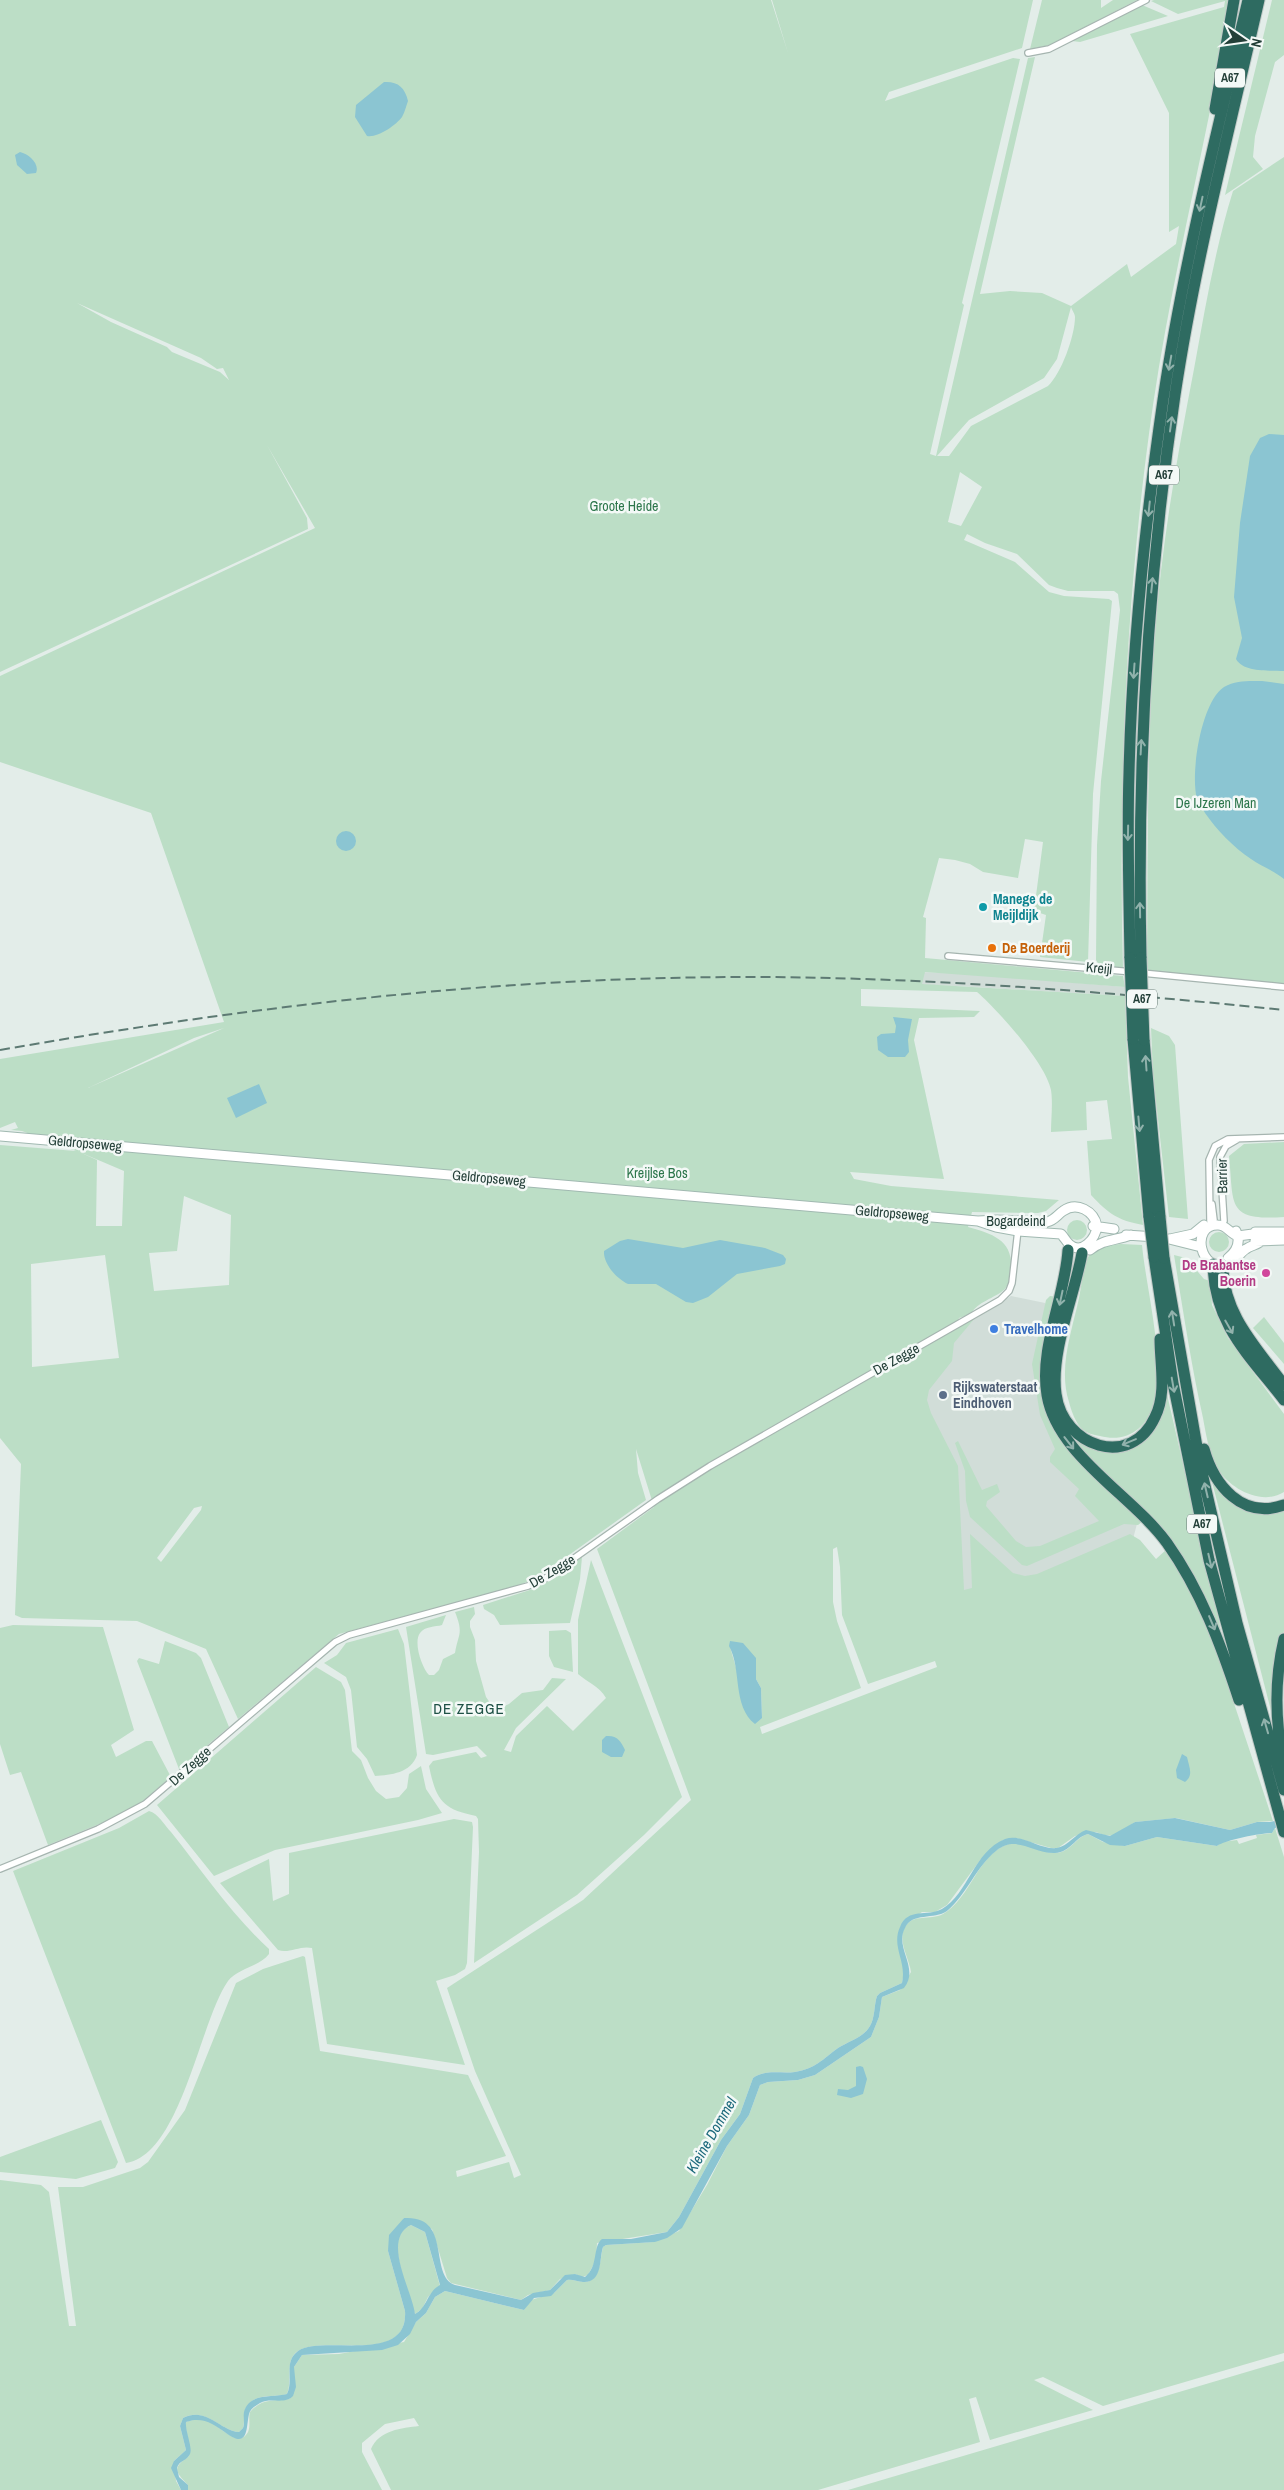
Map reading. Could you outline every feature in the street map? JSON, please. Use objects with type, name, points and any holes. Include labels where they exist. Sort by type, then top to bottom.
[{"type":"highway","name":"A67","points":[[1212,156],[1214,117],[1234,0]]},
{"type":"highway","name":"A67","points":[[1248,0],[1182,291],[1164,397],[1149,505],[1138,614],[1129,762],[1138,1039],[1159,1258],[1187,1400],[1236,1623],[1284,1790]]},
{"type":"highway","name":"A67","points":[[1135,958],[1141,754],[1150,614],[1160,504],[1175,394],[1194,292],[1260,0]]},
{"type":"highway","name":"A67","points":[[1077,1251],[1078,1270],[1057,1359],[1056,1400],[1066,1422],[1075,1434],[1091,1444],[1108,1447],[1128,1443],[1143,1434],[1154,1420],[1160,1405],[1162,1392],[1159,1258]]},
{"type":"highway","name":"A67","points":[[1077,1251],[1064,1285],[1046,1364],[1045,1382],[1051,1411],[1059,1430],[1072,1448],[1142,1514],[1162,1537],[1181,1564],[1207,1612],[1246,1718],[1259,1743]]},
{"type":"highway","points":[[1221,1263],[1226,1293],[1237,1320],[1284,1384]]},
{"type":"highway","points":[[1221,1263],[1214,1290],[1224,1319],[1233,1334],[1284,1400]]},
{"type":"highway","name":"A67","points":[[1160,1302],[1175,1392],[1209,1560],[1282,1826]]},
{"type":"highway","name":"A67","points":[[1187,1400],[1209,1467],[1221,1486],[1231,1496],[1250,1506],[1270,1508],[1284,1505]]},
{"type":"highway","points":[[1284,1639],[1278,1673],[1276,1705],[1284,1765]]},
{"type":"main road","name":"Geldropseweg","points":[[0,1136],[978,1221]]},
{"type":"main road","name":"Bogardeind","points":[[978,1221],[1047,1222],[1055,1220],[1067,1209],[1077,1210]]},
{"type":"main road","points":[[1130,1235],[1114,1229],[1097,1233],[1077,1251],[1058,1235],[1063,1219],[1077,1210],[1086,1215],[1097,1233],[1103,1235],[1130,1235],[1170,1239],[1200,1245]]},
{"type":"main road","name":"Bogardeind","points":[[978,1221],[1018,1231],[1058,1235]]},
{"type":"main road","points":[[1170,1239],[1197,1232],[1213,1222],[1224,1221],[1239,1241]]},
{"type":"main road","points":[[1213,1222],[1225,1227],[1239,1241],[1254,1241],[1284,1232]]},
{"type":"main road","points":[[1213,1222],[1206,1230],[1200,1245],[1205,1257],[1221,1263],[1239,1241]]},
{"type":"main road","points":[[1260,1238],[1284,1240]]},
{"type":"street","points":[[1028,53],[1049,49],[1146,0]]},
{"type":"street","name":"Kreijl","points":[[948,956],[1092,967],[1284,987]]},
{"type":"street","name":"Barrier","points":[[1213,1222],[1210,1156],[1215,1146],[1221,1141],[1284,1137]]},
{"type":"street","name":"Barrier","points":[[1224,1221],[1220,1157],[1226,1146],[1238,1139]]},
{"type":"street","name":"De Zegge","points":[[0,1869],[98,1829],[145,1804],[334,1642],[349,1635],[522,1588],[546,1578],[658,1499],[710,1466],[1000,1300],[1011,1287],[1019,1221]]},
{"type":"shaded area","points":[[778,969],[959,973],[1125,987],[1125,996],[957,986],[779,980]]},
{"type":"shaded area","points":[[1011,1296],[1045,1303],[1048,1313],[1043,1406],[1138,1520],[1133,1539],[1059,1574],[959,1599],[901,1386],[971,1321]]},
{"type":"green space","points":[[0,0],[771,0],[788,53],[772,0],[1033,0],[1022,48],[889,92],[885,101],[1013,58],[1020,59],[962,303],[964,305],[930,454],[936,456],[1028,58],[1035,57],[980,294],[1010,291],[1042,293],[1071,306],[1127,264],[1131,277],[1176,244],[1179,226],[1169,232],[1169,113],[1130,34],[1224,7],[1225,1],[1178,14],[1151,1],[1231,0],[1161,354],[1136,546],[1130,616],[1123,757],[1123,969],[1100,967],[1096,960],[1097,845],[1101,781],[1120,610],[1118,594],[1114,591],[1068,591],[1049,585],[1017,554],[985,543],[967,534],[964,540],[1015,562],[1049,592],[1064,596],[1109,599],[1112,601],[1093,794],[1088,962],[1040,957],[1046,915],[1034,911],[1043,842],[1025,839],[1018,878],[983,872],[970,864],[939,858],[923,917],[926,918],[925,958],[1123,976],[1125,987],[925,972],[922,984],[1125,996],[1128,1077],[1143,1225],[1126,1221],[1114,1215],[1091,1195],[1087,1141],[1112,1139],[1107,1100],[1086,1102],[1087,1130],[1051,1132],[1052,1095],[1047,1079],[1020,1038],[997,1011],[977,992],[861,989],[861,1006],[980,1011],[974,1017],[919,1018],[914,1040],[944,1179],[850,1172],[854,1179],[891,1186],[1059,1200],[1046,1211],[1038,1213],[972,1212],[968,1227],[994,1236],[1006,1246],[1011,1261],[1011,1271],[1005,1289],[982,1303],[971,1314],[959,1318],[956,1327],[975,1318],[954,1343],[952,1361],[929,1390],[927,1400],[931,1413],[958,1466],[964,1590],[972,1588],[970,1534],[1013,1573],[1025,1576],[1037,1574],[1130,1534],[1140,1540],[1156,1559],[1167,1549],[1199,1607],[1214,1643],[1273,1821],[1257,1822],[1230,1830],[1176,1818],[1135,1822],[1114,1836],[1096,1832],[1075,1836],[1058,1848],[1051,1848],[1016,1838],[1003,1840],[981,1859],[947,1905],[935,1912],[922,1912],[900,1927],[905,1968],[902,1983],[877,1996],[872,2023],[864,2034],[838,2048],[808,2069],[795,2072],[773,2072],[753,2078],[740,2114],[721,2140],[679,2217],[667,2232],[597,2243],[596,2260],[588,2275],[582,2277],[575,2274],[560,2279],[550,2290],[528,2295],[521,2300],[451,2283],[447,2278],[432,2229],[404,2218],[388,2251],[405,2311],[403,2328],[394,2338],[380,2343],[326,2345],[298,2351],[291,2360],[287,2394],[265,2396],[250,2403],[245,2410],[243,2428],[239,2432],[198,2415],[183,2418],[180,2426],[186,2450],[174,2461],[176,2481],[181,2490],[0,2490],[0,2180],[41,2185],[49,2192],[69,2326],[76,2326],[58,2187],[83,2187],[140,2168],[148,2162],[185,2110],[236,1983],[263,1969],[303,1956],[305,1957],[320,2051],[468,2075],[506,2156],[456,2171],[457,2177],[509,2162],[514,2178],[521,2175],[475,2071],[447,1988],[583,1900],[691,1800],[597,1549],[654,1507],[636,1449],[638,1473],[646,1500],[541,1575],[518,1586],[339,1634],[238,1719],[206,1649],[137,1621],[22,1618],[15,1615],[21,1464],[0,1438],[0,1145],[76,1151],[22,1131],[11,1130],[18,1128],[15,1122],[0,1128],[0,1059],[224,1022],[151,813],[0,762],[0,676],[315,528],[267,445],[307,518],[308,529],[0,672]],"holes":[[[77,303],[201,358],[217,369],[223,368],[229,380],[220,372],[172,352],[167,347],[111,322]],[[1071,307],[1075,315],[1073,334],[1058,373],[1048,386],[971,426],[949,456],[937,456],[969,420],[1044,378],[1057,359]],[[960,472],[982,487],[961,526],[948,522]],[[224,1028],[88,1088],[194,1038]],[[77,1151],[124,1171],[122,1226],[96,1226],[97,1160]],[[184,1196],[231,1215],[229,1285],[154,1291],[149,1253],[177,1251]],[[105,1255],[119,1358],[32,1367],[31,1264]],[[202,1506],[201,1510],[161,1562],[157,1558],[194,1508]],[[837,1547],[840,1567],[842,1615],[868,1684],[935,1661],[937,1667],[762,1734],[760,1727],[861,1688],[837,1621],[833,1602],[833,1549]],[[730,1647],[756,1672],[756,1679],[761,1688],[762,1718],[737,1671]]]},
{"type":"green space","points":[[1042,0],[1101,0],[1101,8],[1113,0],[1137,0],[1050,45],[1030,49]]},
{"type":"green space","points":[[1272,0],[1284,0],[1284,55],[1275,62],[1255,136],[1253,157],[1263,169],[1225,195]]},
{"type":"green space","points":[[1142,5],[1168,16],[1080,42],[1072,41]]},
{"type":"green space","name":"De IJzeren Man","points":[[1284,157],[1284,985],[1147,970],[1150,721],[1156,621],[1168,520],[1184,419],[1211,279],[1233,191]]},
{"type":"green space","points":[[1151,1028],[1169,1036],[1175,1045],[1188,1219],[1169,1217],[1153,1075]]},
{"type":"green space","points":[[1284,1142],[1284,1217],[1265,1218],[1242,1212],[1233,1198],[1229,1156],[1244,1144]]},
{"type":"green space","points":[[1073,1220],[1081,1220],[1087,1226],[1087,1234],[1081,1240],[1073,1240],[1067,1234],[1067,1226]]},
{"type":"green space","points":[[1219,1232],[1226,1235],[1229,1242],[1226,1249],[1219,1252],[1212,1249],[1209,1242],[1212,1235]]},
{"type":"green space","points":[[1121,1244],[1142,1245],[1157,1347],[1157,1386],[1151,1412],[1141,1427],[1127,1435],[1109,1438],[1088,1433],[1078,1424],[1071,1409],[1066,1389],[1065,1363],[1087,1259],[1091,1253],[1098,1249]]},
{"type":"green space","points":[[1174,1255],[1186,1258],[1204,1279],[1210,1281],[1212,1305],[1228,1338],[1284,1414],[1284,1492],[1275,1496],[1257,1496],[1238,1489],[1223,1476],[1212,1457],[1187,1337]]},
{"type":"green space","points":[[1050,1296],[1059,1297],[1053,1422],[1143,1521],[1138,1525],[1124,1524],[1027,1566],[1022,1565],[970,1517],[966,1501],[965,1471],[955,1443],[958,1441],[982,1490],[997,1484],[1000,1492],[987,1501],[986,1506],[1016,1541],[1026,1547],[1040,1546],[1099,1521],[1075,1496],[1079,1489],[1050,1462],[1050,1457],[1055,1449],[1040,1415],[1032,1364],[1046,1300]]},
{"type":"green space","points":[[1264,1317],[1284,1343],[1284,1364],[1253,1328]]},
{"type":"green space","points":[[1166,1390],[1223,1644],[1193,1580],[1166,1535],[1145,1509],[1098,1467],[1068,1430],[1087,1445],[1137,1442]]},
{"type":"green space","points":[[1211,1478],[1238,1503],[1284,1508],[1284,1631],[1278,1659],[1276,1730]]},
{"type":"green space","points":[[582,1557],[580,1579],[570,1623],[500,1625],[494,1615],[484,1609],[483,1605],[536,1588]]},
{"type":"green space","points":[[591,1560],[682,1797],[644,1835],[577,1895],[474,1963],[479,1852],[478,1819],[476,1816],[455,1810],[442,1801],[435,1787],[429,1766],[433,1761],[476,1752],[481,1758],[487,1756],[477,1746],[433,1755],[426,1754],[406,1627],[446,1615],[442,1625],[425,1629],[420,1633],[417,1642],[421,1661],[426,1672],[429,1675],[434,1675],[439,1670],[443,1659],[455,1653],[460,1630],[455,1612],[474,1607],[475,1614],[470,1621],[470,1627],[475,1640],[476,1661],[486,1697],[495,1710],[509,1704],[522,1693],[543,1690],[552,1678],[566,1679],[516,1728],[504,1750],[511,1752],[516,1736],[547,1706],[573,1731],[606,1698],[596,1687],[578,1674],[578,1620]]},
{"type":"green space","points":[[13,1625],[103,1627],[134,1730],[111,1745],[116,1757],[146,1741],[152,1741],[171,1777],[131,1811],[48,1845],[21,1772],[10,1775],[0,1744],[0,1628]]},
{"type":"green space","points":[[398,1629],[404,1644],[417,1755],[410,1766],[400,1772],[375,1776],[367,1759],[357,1747],[351,1690],[346,1677],[324,1663],[337,1655],[346,1643]]},
{"type":"green space","points":[[566,1630],[571,1633],[573,1672],[554,1667],[549,1656],[549,1631]]},
{"type":"green space","points":[[165,1641],[196,1653],[201,1658],[229,1727],[179,1769],[137,1661],[139,1658],[159,1664]]},
{"type":"green space","points":[[316,1667],[341,1682],[345,1690],[352,1751],[361,1760],[368,1778],[376,1791],[386,1799],[399,1797],[407,1788],[409,1774],[421,1766],[426,1789],[442,1813],[418,1820],[275,1850],[214,1876],[157,1805]]},
{"type":"green space","points":[[149,1811],[161,1820],[242,1922],[269,1949],[269,1954],[260,1962],[237,1973],[228,1981],[218,2000],[175,2112],[161,2137],[145,2154],[126,2163],[13,1871],[119,1828]]},
{"type":"green space","points":[[454,1819],[472,1822],[473,1827],[467,1963],[465,1969],[455,1975],[436,1981],[465,2065],[327,2044],[312,1948],[278,1950],[220,1883],[269,1859],[273,1901],[289,1894],[289,1853]]},
{"type":"green space","points":[[1275,1828],[1284,1857],[1284,2353],[1103,2406],[1043,2377],[1034,2380],[1093,2410],[990,2440],[976,2397],[969,2399],[980,2442],[818,2490],[391,2490],[371,2449],[379,2438],[385,2434],[398,2429],[419,2426],[414,2418],[385,2424],[362,2443],[362,2452],[382,2490],[188,2490],[188,2485],[177,2469],[180,2463],[189,2456],[186,2422],[195,2420],[207,2421],[229,2435],[240,2438],[244,2437],[249,2429],[250,2412],[259,2404],[268,2401],[290,2399],[294,2367],[302,2355],[339,2354],[404,2342],[416,2322],[426,2313],[435,2297],[445,2291],[524,2310],[531,2300],[554,2293],[567,2280],[583,2282],[593,2278],[599,2269],[603,2247],[606,2245],[654,2242],[679,2231],[707,2185],[727,2146],[749,2115],[760,2085],[768,2082],[798,2080],[815,2075],[871,2037],[879,2017],[882,1997],[900,1990],[911,1972],[902,1938],[905,1927],[912,1920],[938,1916],[953,1907],[981,1867],[997,1850],[1008,1844],[1020,1843],[1050,1853],[1056,1853],[1066,1850],[1088,1834],[1103,1842],[1125,1846],[1157,1837],[1217,1846],[1222,1842],[1237,1840],[1239,1844],[1257,1838],[1256,1835],[1272,1833]]},
{"type":"green space","points":[[101,2120],[118,2162],[115,2168],[76,2179],[0,2172],[0,2157]]},
{"type":"green space","points":[[411,2225],[425,2232],[440,2286],[428,2297],[422,2309],[415,2314],[403,2276],[397,2246],[400,2233]]},
{"type":"green space","points":[[1284,2361],[1284,2490],[848,2490]]},
{"type":"water","points":[[384,82],[397,84],[403,89],[408,101],[405,111],[396,124],[381,133],[367,136],[355,117],[356,105]]},
{"type":"water","points":[[20,152],[33,160],[37,170],[36,173],[27,174],[17,165],[15,155]]},
{"type":"water","points":[[1269,434],[1284,435],[1284,671],[1251,669],[1245,667],[1236,659],[1242,638],[1234,597],[1240,523],[1250,456],[1260,438]]},
{"type":"water","points":[[1262,681],[1284,684],[1284,879],[1245,855],[1226,838],[1205,813],[1197,799],[1195,788],[1196,757],[1199,739],[1209,707],[1216,695],[1224,687],[1233,683]]},
{"type":"water","points":[[346,831],[353,834],[356,841],[353,848],[346,851],[339,848],[336,841],[339,834]]},
{"type":"water","points":[[893,1017],[912,1019],[908,1040],[909,1052],[905,1057],[888,1057],[878,1050],[877,1037],[881,1034],[895,1033],[896,1026]]},
{"type":"water","points":[[259,1084],[267,1103],[236,1118],[227,1098]]},
{"type":"water","points":[[628,1239],[683,1248],[720,1240],[765,1248],[783,1255],[786,1259],[785,1264],[780,1266],[737,1274],[708,1297],[693,1303],[686,1302],[656,1284],[628,1284],[619,1279],[608,1266],[604,1251],[620,1241]]},
{"type":"water","points":[[730,1641],[743,1643],[756,1658],[756,1679],[761,1688],[762,1718],[755,1724],[743,1707],[733,1655],[729,1646]]},
{"type":"water","points":[[606,1736],[613,1736],[620,1741],[625,1750],[622,1757],[611,1757],[602,1752],[602,1740]]},
{"type":"water","points":[[1182,1754],[1187,1757],[1190,1771],[1189,1777],[1185,1782],[1177,1778],[1176,1770]]},
{"type":"water","points":[[1175,1818],[1230,1830],[1257,1822],[1284,1819],[1284,1825],[1275,1828],[1272,1833],[1243,1837],[1217,1846],[1157,1837],[1125,1846],[1110,1845],[1088,1834],[1065,1850],[1055,1853],[1047,1853],[1018,1844],[1004,1846],[989,1857],[960,1897],[947,1911],[942,1914],[918,1918],[908,1923],[902,1936],[902,1943],[908,1966],[908,1980],[904,1988],[882,1997],[879,2017],[871,2037],[815,2075],[798,2080],[768,2082],[760,2085],[749,2115],[727,2146],[682,2228],[667,2238],[655,2242],[606,2245],[603,2247],[599,2269],[594,2279],[583,2282],[567,2280],[551,2296],[534,2298],[524,2310],[445,2291],[435,2297],[426,2313],[416,2322],[410,2334],[398,2345],[382,2350],[302,2355],[294,2367],[296,2387],[293,2396],[282,2401],[264,2401],[253,2408],[250,2412],[243,2438],[233,2438],[203,2420],[186,2422],[191,2451],[189,2456],[179,2463],[177,2468],[179,2477],[188,2485],[188,2490],[181,2490],[171,2468],[174,2461],[186,2450],[180,2426],[183,2418],[199,2415],[239,2432],[244,2426],[244,2412],[251,2401],[262,2397],[287,2394],[290,2383],[291,2360],[298,2351],[325,2345],[379,2343],[393,2338],[403,2328],[405,2311],[388,2251],[389,2235],[404,2218],[419,2220],[429,2226],[435,2235],[443,2270],[447,2279],[455,2285],[521,2300],[533,2293],[550,2290],[565,2275],[575,2274],[585,2277],[592,2268],[597,2247],[602,2239],[631,2239],[667,2232],[679,2217],[721,2140],[740,2114],[753,2078],[773,2072],[795,2072],[808,2069],[867,2030],[873,2019],[877,1996],[902,1983],[903,1968],[897,1941],[903,1921],[913,1915],[942,1909],[951,1902],[985,1853],[994,1845],[1005,1839],[1018,1838],[1044,1847],[1057,1848],[1065,1845],[1086,1830],[1110,1836],[1135,1822]],"holes":[[[411,2225],[425,2232],[440,2285],[415,2314],[398,2253],[399,2241],[402,2232]]]},
{"type":"water","points":[[856,2067],[863,2067],[867,2079],[863,2094],[851,2098],[837,2095],[838,2089],[848,2090],[856,2086]]},
{"type":"railway","points":[[0,1050],[95,1034],[284,1007],[473,988],[664,978],[826,978],[957,983],[1153,997],[1284,1010]]},
{"type":"place","name":"Manege de Meijldijk","points":[[983,907]]},
{"type":"place","name":"De Boerderij","points":[[992,948]]},
{"type":"place","name":"De Brabantse Boerin","points":[[1266,1273]]},
{"type":"place","name":"Travelhome","points":[[994,1329]]},
{"type":"place","name":"Rijkswaterstaat Eindhoven","points":[[943,1395]]},
{"type":"district","name":"DE ZEGGE","points":[[469,1708]]},
{"type":"park label","name":"Groote Heide","points":[[624,506]]},
{"type":"park label","name":"Kreijlse Bos","points":[[657,1173]]},
{"type":"water label","name":"Kleine Dommel","points":[[711,2135]]}]
